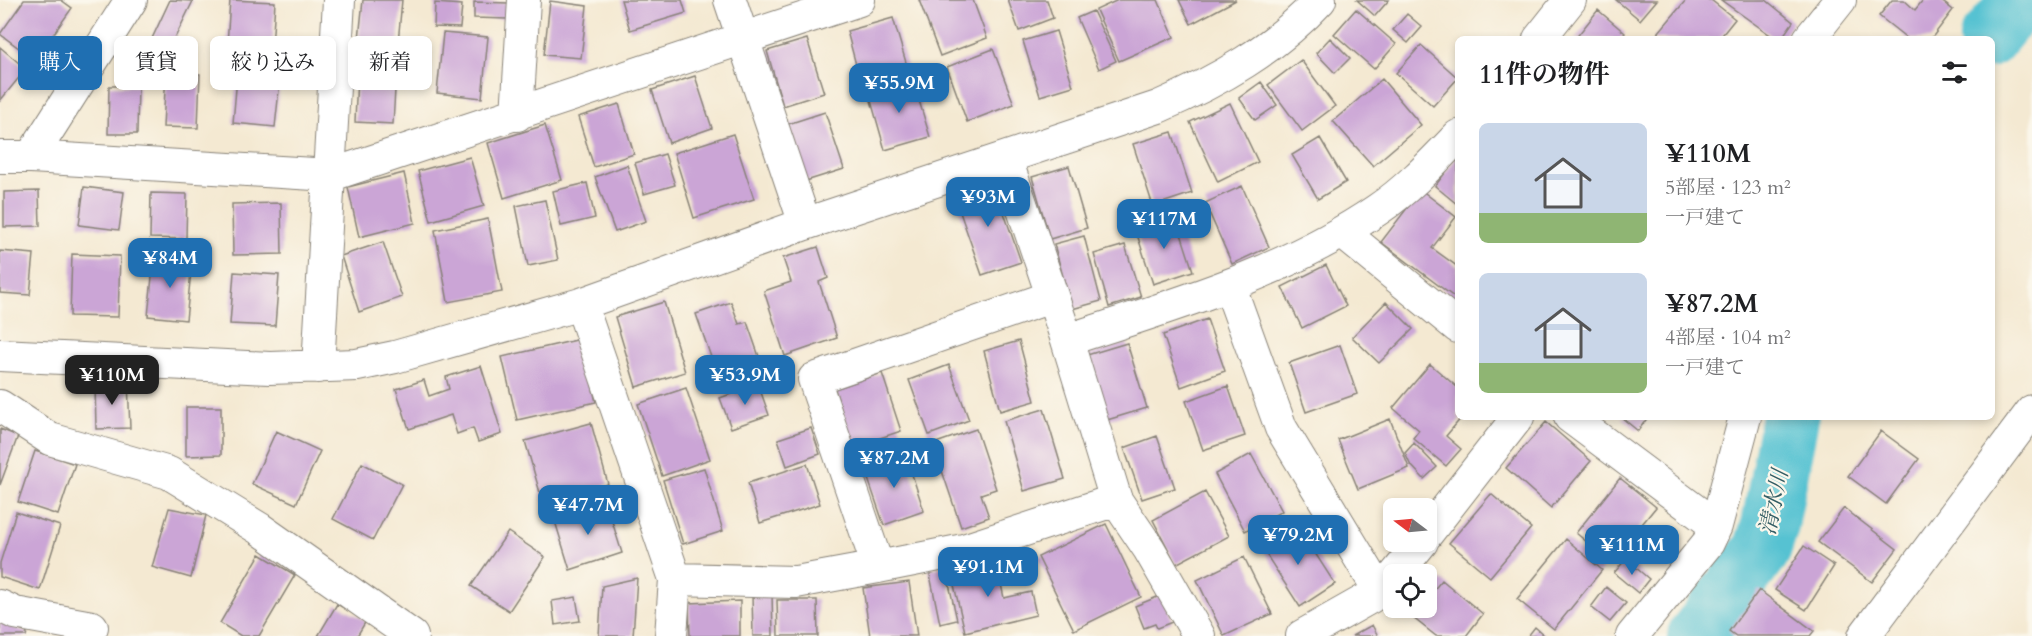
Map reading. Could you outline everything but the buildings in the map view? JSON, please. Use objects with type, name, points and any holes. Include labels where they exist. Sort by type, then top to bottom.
[{"type":"street","points":[[31,156],[131,0]]},
{"type":"street","points":[[318,367],[331,175],[339,0]]},
{"type":"street","points":[[518,115],[524,0]]},
{"type":"street","points":[[730,0],[805,224]]},
{"type":"street","points":[[0,157],[31,156],[331,175],[518,115],[859,0]]},
{"type":"street","points":[[1541,36],[1570,0]]},
{"type":"street","points":[[1811,36],[1840,0]]},
{"type":"street","points":[[0,355],[270,368],[357,365],[395,357],[581,304],[805,224],[1006,159],[1189,94],[1244,63],[1308,4]]},
{"type":"street","points":[[1067,340],[1230,287],[1342,232],[1379,209],[1413,181],[1455,139]]},
{"type":"street","points":[[1006,159],[1067,340],[1116,500],[1149,549],[1199,636]]},
{"type":"street","points":[[1342,232],[1455,325]]},
{"type":"street","points":[[1230,287],[1281,428],[1383,571]]},
{"type":"street","points":[[878,567],[814,379],[1052,297]]},
{"type":"street","points":[[581,304],[675,579],[671,636]]},
{"type":"street","points":[[0,406],[50,439],[169,473],[260,529],[407,635]]},
{"type":"street","points":[[1864,636],[2032,411]]},
{"type":"street","points":[[1437,522],[1516,420]]},
{"type":"street","points":[[1574,420],[1716,526]]},
{"type":"street","points":[[1632,636],[1697,559],[1716,526],[1744,420]]},
{"type":"street","points":[[675,579],[796,582],[964,550],[1116,500]]},
{"type":"street","points":[[1404,564],[1414,552]]},
{"type":"street","points":[[1302,636],[1383,585]]},
{"type":"street","points":[[0,606],[15,613],[92,627]]},
{"type":"waterway","name":"清水川","points":[[1990,36],[2020,0]]},
{"type":"waterway","name":"清水川","points":[[1696,636],[1762,550],[1770,525],[1789,420]]}]
